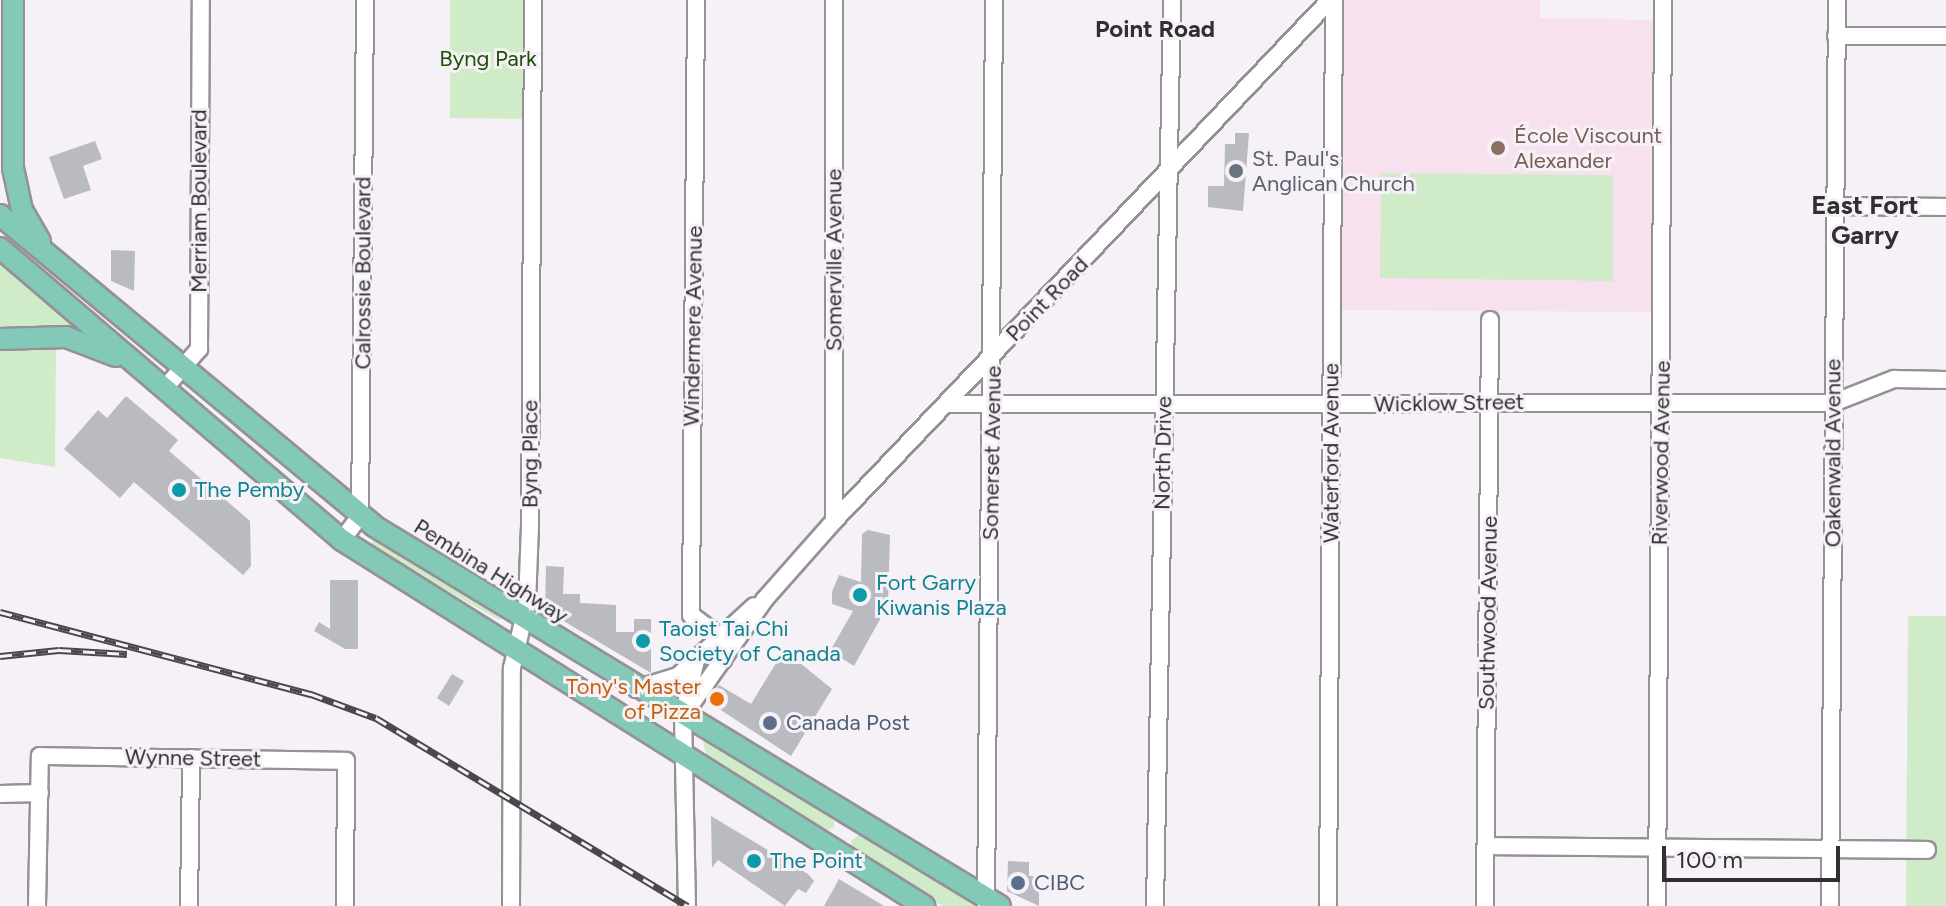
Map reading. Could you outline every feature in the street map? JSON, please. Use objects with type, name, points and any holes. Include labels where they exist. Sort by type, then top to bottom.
[{"type":"main road","points":[[13,0],[12,135],[20,204],[54,261]]},
{"type":"main road","name":"Pembina Highway","points":[[0,215],[360,516],[525,621],[991,904]]},
{"type":"main road","points":[[0,248],[342,540],[924,906]]},
{"type":"main road","points":[[0,339],[66,337],[143,371]]},
{"type":"main road","points":[[620,713],[683,716]]},
{"type":"street","name":"Merriam Boulevard","points":[[164,389],[199,349],[201,0]]},
{"type":"street","name":"Calrossie Boulevard","points":[[360,516],[365,0]]},
{"type":"street","name":"Byng Place","points":[[511,906],[514,649],[525,621],[533,0]]},
{"type":"street","name":"Windermere Avenue","points":[[696,0],[691,615],[720,637]]},
{"type":"street","name":"Somerville Avenue","points":[[834,0],[834,521]]},
{"type":"street","name":"Somerset Avenue","points":[[991,904],[994,0]]},
{"type":"street","name":"North Drive","points":[[1155,906],[1168,170],[1173,123],[1172,0]]},
{"type":"street","name":"Point Road","points":[[683,716],[765,599],[834,521],[1332,0]]},
{"type":"street","name":"Waterford Avenue","points":[[1328,906],[1332,0]]},
{"type":"street","name":"Riverwood Avenue","points":[[1657,906],[1663,0]]},
{"type":"street","name":"Oakenwald Avenue","points":[[1830,906],[1837,0]]},
{"type":"street","points":[[1298,33],[1311,31],[1334,45]]},
{"type":"street","points":[[1836,36],[1946,36]]},
{"type":"street","points":[[1173,123],[1198,139]]},
{"type":"street","points":[[1835,206],[1946,207]]},
{"type":"street","points":[[1134,207],[1151,207],[1167,220]]},
{"type":"street","name":"Southwood Avenue","points":[[1485,906],[1490,320]]},
{"type":"street","name":"Wicklow Street","points":[[947,404],[1833,403],[1894,379],[1946,380]]},
{"type":"street","points":[[342,540],[360,516]]},
{"type":"street","name":"Point Road","points":[[636,689],[662,684],[696,660],[765,599]]},
{"type":"street","points":[[720,637],[723,660]]},
{"type":"street","points":[[687,906],[687,757],[683,716],[696,660]]},
{"type":"street","name":"Wynne Street","points":[[40,793],[40,756],[346,761],[345,906]]},
{"type":"street","points":[[189,906],[191,758]]},
{"type":"street","points":[[0,794],[40,793],[37,906]]},
{"type":"street","points":[[1486,846],[1927,850]]},
{"type":"shaded area","name":"École Viscount Alexander","points":[[1334,0],[1540,0],[1540,18],[1663,20],[1661,312],[1332,310]]},
{"type":"green space","name":"Byng Park","points":[[450,0],[526,0],[525,119],[450,118]]},
{"type":"green space","points":[[1381,173],[1613,175],[1613,281],[1380,278]]},
{"type":"green space","points":[[0,264],[81,330],[0,334]]},
{"type":"green space","points":[[56,346],[55,467],[0,458],[0,347]]},
{"type":"green space","points":[[373,537],[501,618],[499,620],[371,548]]},
{"type":"green space","points":[[1908,616],[1946,616],[1946,906],[1906,906]]},
{"type":"green space","points":[[702,737],[834,817],[834,827],[824,832],[708,761]]},
{"type":"green space","points":[[861,833],[981,906],[943,906],[853,851],[851,841]]},
{"type":"building","name":"St. Paul's Anglican Church","points":[[1235,133],[1249,133],[1243,211],[1208,207],[1208,186],[1224,186],[1225,144],[1235,144]]},
{"type":"building","points":[[95,141],[102,159],[83,166],[91,190],[64,199],[49,157]]},
{"type":"building","points":[[111,250],[135,251],[134,291],[111,281]]},
{"type":"building","name":"The Pemby","points":[[126,396],[178,440],[169,451],[250,521],[251,566],[243,575],[134,482],[120,498],[64,449],[98,410],[107,418]]},
{"type":"building","name":"Fort Garry Kiwanis Plaza","points":[[868,530],[890,535],[888,605],[854,666],[830,651],[853,611],[832,604],[832,592],[839,575],[861,582],[862,534]]},
{"type":"building","points":[[546,566],[564,567],[563,594],[580,594],[580,603],[616,605],[616,632],[634,632],[634,619],[651,619],[651,673],[545,610]]},
{"type":"building","points":[[330,580],[358,580],[358,649],[345,649],[314,631],[319,622],[330,629]]},
{"type":"building","points":[[784,650],[832,689],[791,756],[707,701],[719,685],[751,704]]},
{"type":"building","points":[[452,674],[464,681],[449,706],[437,698]]},
{"type":"building","name":"The Point","points":[[711,816],[808,874],[814,881],[806,893],[798,889],[785,906],[718,860],[712,868]]},
{"type":"building","name":"CIBC","points":[[1008,861],[1029,862],[1029,876],[1039,876],[1039,906],[1007,891]]},
{"type":"building","points":[[839,879],[884,906],[824,906]]},
{"type":"railway","points":[[0,612],[311,694],[376,718],[688,906]]},
{"type":"railway","points":[[0,656],[59,650],[127,654]]},
{"type":"place","name":"École Viscount Alexander","points":[[1498,148]]},
{"type":"place","name":"St. Paul's Anglican Church","points":[[1236,171]]},
{"type":"place","name":"The Pemby","points":[[179,490]]},
{"type":"place","name":"Fort Garry Kiwanis Plaza","points":[[860,595]]},
{"type":"place","name":"Taoist Tai Chi Society of Canada","points":[[643,641]]},
{"type":"place","name":"Tony's Master of Pizza","points":[[717,699]]},
{"type":"place","name":"Canada Post","points":[[770,723]]},
{"type":"place","name":"The Point","points":[[754,861]]},
{"type":"place","name":"CIBC","points":[[1018,883]]},
{"type":"district","name":"Point Road","points":[[1155,29]]},
{"type":"district","name":"East Fort Garry","points":[[1865,221]]}]
